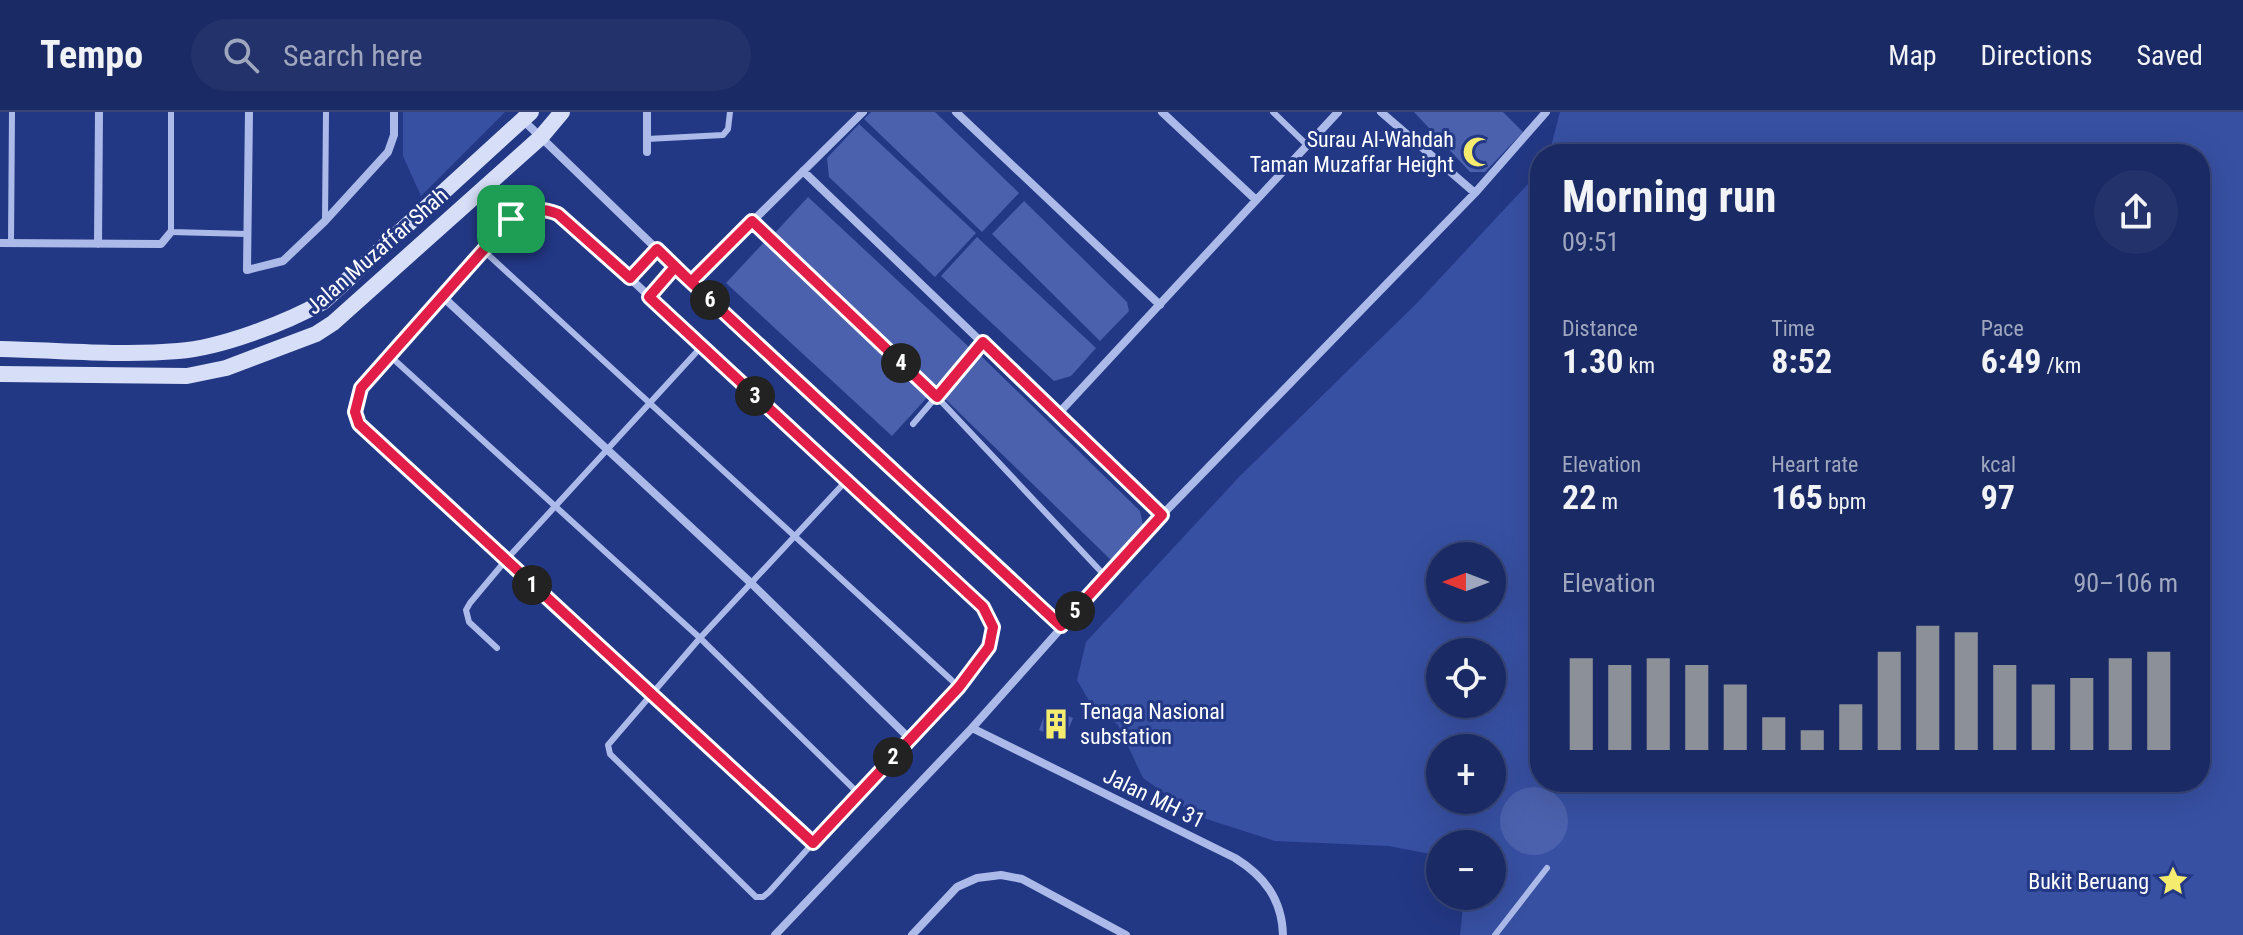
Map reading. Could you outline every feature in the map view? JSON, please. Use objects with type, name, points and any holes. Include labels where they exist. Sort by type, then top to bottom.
[{"type":"main road","name":"Jalan Muzaffar Shah","points":[[0,374],[187,376],[226,368],[316,334],[333,323],[541,137],[562,112]]},
{"type":"main road","name":"Jalan Muzaffar Shah","points":[[0,349],[180,351],[225,342],[309,310],[323,302],[528,116]]},
{"type":"street","points":[[98,244],[99,112]]},
{"type":"street","points":[[249,112],[247,270],[283,261],[325,221],[388,152],[394,135],[394,112]]},
{"type":"street","points":[[647,112],[647,152]]},
{"type":"street","points":[[691,282],[863,112]]},
{"type":"street","points":[[956,112],[1160,305]]},
{"type":"street","points":[[1162,112],[1256,200]]},
{"type":"street","points":[[1058,414],[1338,112]]},
{"type":"street","points":[[1381,112],[1475,193]]},
{"type":"street","points":[[775,935],[972,728],[1162,515],[1475,193],[1546,112]]},
{"type":"street","points":[[528,116],[541,137],[675,267],[1061,626]]},
{"type":"street","points":[[803,171],[1162,515]]},
{"type":"street","points":[[545,209],[570,222],[989,615],[993,627],[989,647],[959,687],[813,843],[359,424],[355,412],[361,388],[484,251],[511,219],[522,212],[545,209]]},
{"type":"street","points":[[0,243],[161,244],[171,232]]},
{"type":"street","points":[[630,278],[657,249]]},
{"type":"street","points":[[649,297],[675,267]]},
{"type":"street","points":[[443,297],[751,583],[910,739]]},
{"type":"street","name":"Jalan MH 31","points":[[972,728],[1255,870],[1268,884],[1277,903],[1283,935]]},
{"type":"street","points":[[912,935],[957,887],[977,878],[1001,875],[1022,879],[1126,935]]},
{"type":"lane","points":[[11,243],[12,112]]},
{"type":"lane","points":[[171,112],[171,232],[247,234]]},
{"type":"lane","points":[[325,221],[326,112]]},
{"type":"lane","points":[[647,139],[723,135],[728,129],[730,112]]},
{"type":"lane","points":[[1273,112],[1308,146]]},
{"type":"lane","points":[[752,221],[937,397],[1107,578]]},
{"type":"lane","points":[[484,251],[959,687]]},
{"type":"lane","points":[[913,424],[983,342]]},
{"type":"lane","points":[[497,648],[469,622],[466,610],[506,560],[702,346]]},
{"type":"lane","points":[[389,355],[700,638],[859,794]]},
{"type":"lane","points":[[813,843],[763,897],[756,897],[610,754],[608,745],[700,638],[846,481]]},
{"type":"lane","points":[[1495,935],[1547,868]]},
{"type":"shaded area","points":[[403,112],[505,112],[421,196],[403,156]]},
{"type":"shaded area","points":[[1560,112],[2243,112],[2243,935],[1460,935],[1463,910],[1506,910],[1506,830],[1426,830],[1426,853],[1389,846],[1275,841],[1197,816],[1143,778],[1118,725],[1091,704],[1077,680],[1086,642],[1239,477],[1417,303],[1530,182],[1530,792],[2210,792],[2210,144],[1552,144]]},
{"type":"building","points":[[871,112],[935,112],[1019,193],[982,232],[864,119]]},
{"type":"building","name":"Surau Al-Wahdah Taman Muzaffar Height","points":[[1414,112],[1503,112],[1523,132],[1485,172],[1470,172]]},
{"type":"building","points":[[859,124],[976,233],[935,277],[829,177],[827,158]]},
{"type":"building","points":[[808,197],[970,348],[935,386],[773,235]]},
{"type":"building","points":[[1024,201],[1127,302],[1129,311],[1100,341],[992,234]]},
{"type":"building","points":[[977,237],[1096,348],[1071,376],[1054,381],[941,276]]},
{"type":"building","points":[[767,239],[932,392],[892,436],[726,283]]},
{"type":"building","points":[[981,356],[1140,511],[1144,530],[1113,562],[942,396]]},
{"type":"building","name":"Tenaga Nasional substation","points":[[1047,708],[1073,718],[1064,740],[1039,730]]},
{"type":"building","points":[[1521,789],[1552,792],[1566,808],[1566,834],[1547,853],[1521,853],[1506,840],[1506,830],[1501,830],[1501,814],[1506,814],[1506,802]]},
{"type":"place","name":"Surau Al-Wahdah Taman Muzaffar Height","points":[[1478,152]]},
{"type":"place","name":"Tenaga Nasional substation","points":[[1056,724]]},
{"type":"place","name":"Bukit Beruang","points":[[2173,881]]},
{"type":"route","points":[[511,219],[361,388],[355,412],[359,424],[813,843],[959,687],[989,647],[993,627],[983,607],[649,297],[675,267],[691,282],[752,221],[937,397],[983,342],[1162,515],[1061,626],[691,282],[657,249],[630,278],[558,214],[533,209],[511,219]]}]
